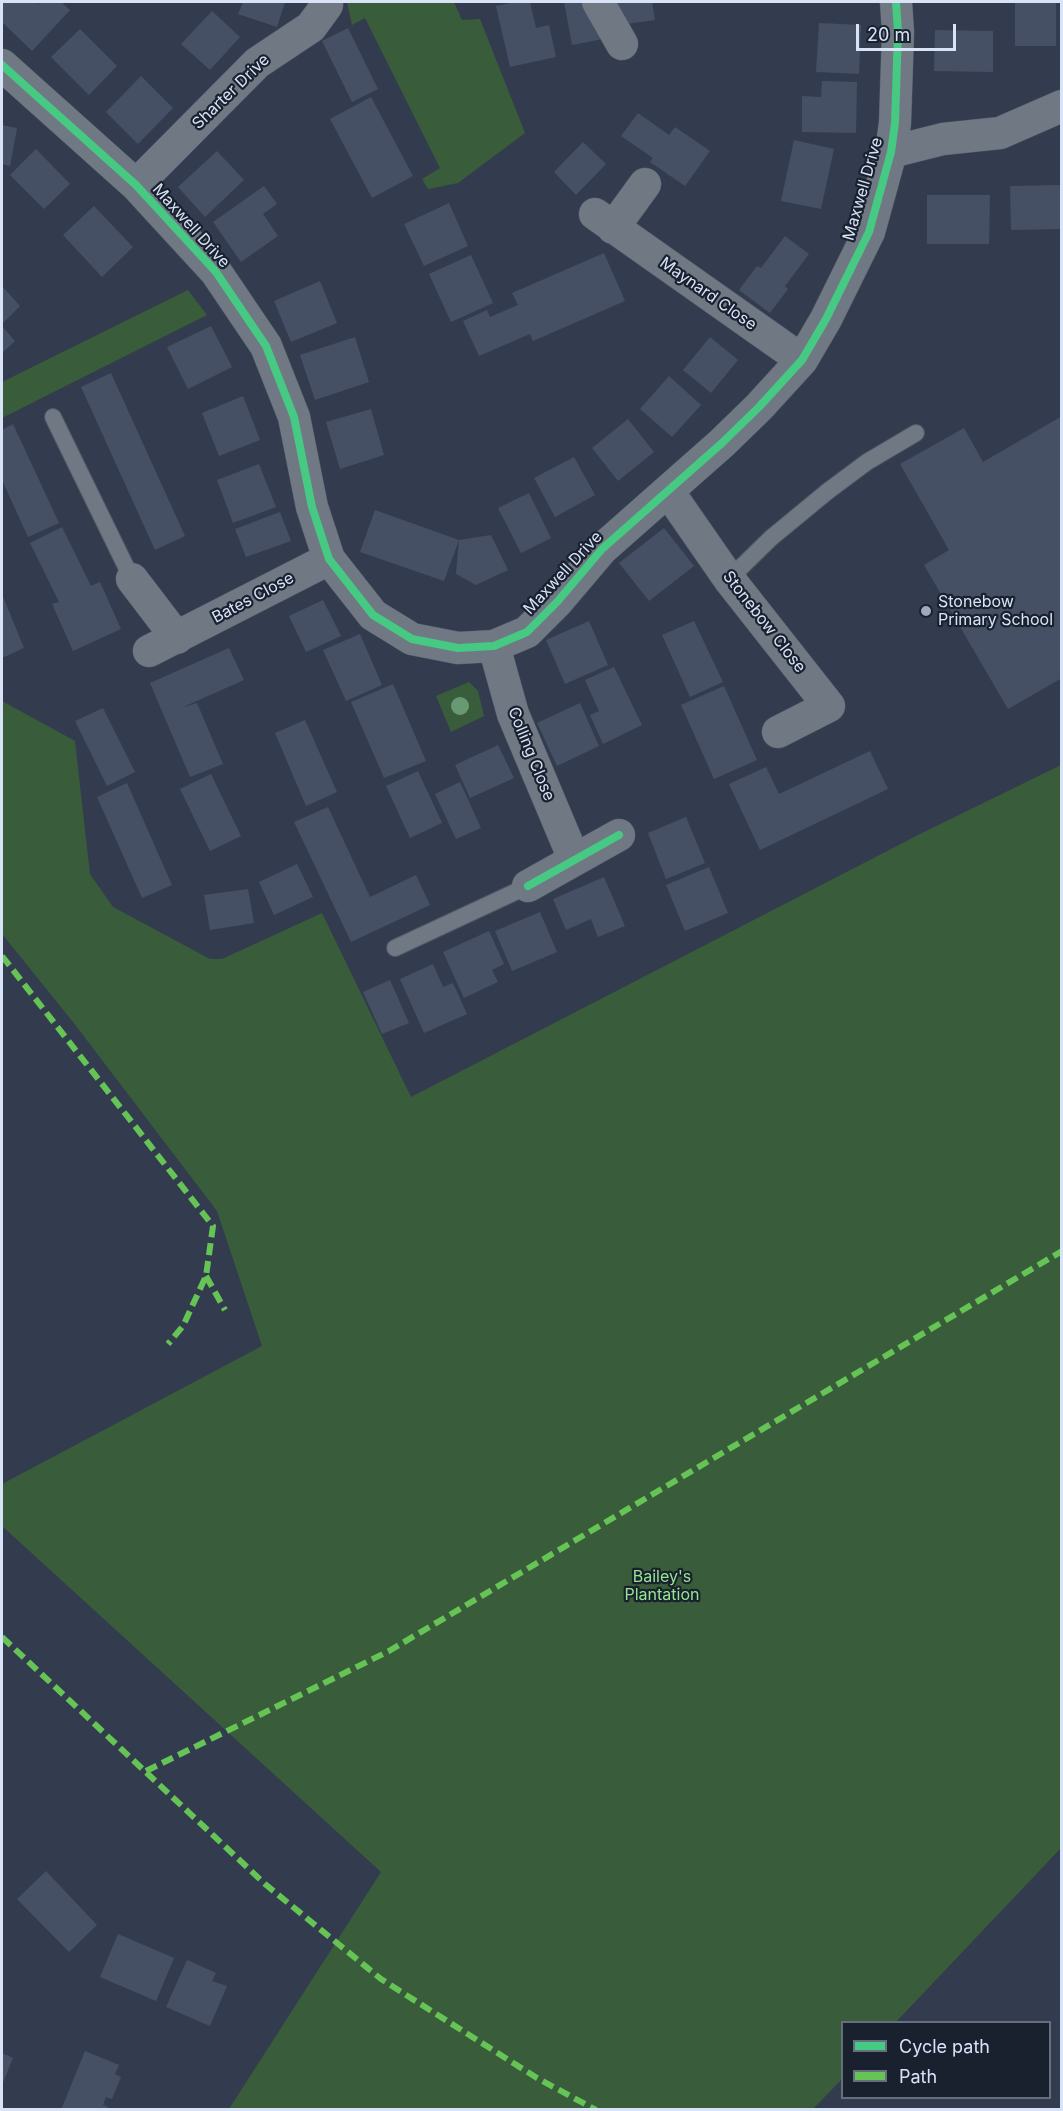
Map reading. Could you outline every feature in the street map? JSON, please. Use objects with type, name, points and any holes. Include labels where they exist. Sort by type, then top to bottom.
[{"type":"street","name":"Sharter Drive","points":[[136,185],[257,63],[311,27],[327,2]]},
{"type":"street","points":[[598,2],[622,44]]},
{"type":"street","name":"Maxwell Drive","points":[[2,65],[136,185],[216,272],[266,346],[294,417],[312,507],[329,559],[373,615],[412,639],[458,648],[494,646],[527,632],[557,602],[602,549],[737,429],[802,360],[826,319],[868,232],[891,152],[898,32],[896,2]]},
{"type":"street","points":[[891,152],[943,139],[1000,133],[1062,106]]},
{"type":"street","name":"Maynard Close","points":[[645,184],[604,221],[802,360]]},
{"type":"street","name":"Stonebow Close","points":[[668,491],[729,579],[829,706],[778,732]]},
{"type":"street","name":"Bates Close","points":[[149,651],[329,559]]},
{"type":"street","points":[[132,579],[177,638]]},
{"type":"street","name":"Colling Close","points":[[494,646],[513,714],[574,859]]},
{"type":"street","points":[[528,886],[619,835]]},
{"type":"lane","points":[[53,417],[132,579]]},
{"type":"lane","points":[[729,579],[771,538],[828,491],[867,462],[916,433]]},
{"type":"lane","points":[[395,948],[528,886]]},
{"type":"green space","points":[[347,2],[454,2],[462,20],[480,19],[525,133],[458,183],[428,189],[422,179],[440,168],[365,18],[352,25]]},
{"type":"green space","points":[[188,290],[207,315],[2,418],[2,382]]},
{"type":"green space","points":[[469,682],[478,691],[484,716],[451,732],[436,696]]},
{"type":"green space","name":"Bailey's Plantation","points":[[2,701],[75,741],[90,874],[113,907],[210,959],[222,959],[322,913],[411,1097],[924,832],[1061,765],[1061,1848],[897,2021],[841,2021],[841,2080],[813,2109],[229,2109],[381,1872],[2,1526],[2,1484],[262,1346],[217,1211],[73,1022],[2,934]]},
{"type":"building","points":[[2,2],[35,2],[38,4],[40,2],[61,2],[70,10],[32,51],[2,22]]},
{"type":"building","points":[[243,2],[285,2],[277,27],[238,14]]},
{"type":"building","points":[[530,2],[536,28],[549,25],[556,57],[510,67],[496,6]]},
{"type":"building","points":[[564,2],[601,2],[608,38],[572,45]]},
{"type":"building","points":[[616,2],[652,2],[655,20],[619,25]]},
{"type":"building","points":[[1015,2],[1056,2],[1056,46],[1015,46]]},
{"type":"building","points":[[212,11],[240,37],[210,70],[181,44]]},
{"type":"building","points":[[819,23],[861,25],[859,74],[816,72]]},
{"type":"building","points":[[348,28],[378,89],[352,102],[322,41]]},
{"type":"building","points":[[80,29],[117,66],[89,95],[51,57]]},
{"type":"building","points":[[935,30],[993,31],[993,72],[934,71]]},
{"type":"building","points":[[141,76],[173,108],[138,144],[106,112]]},
{"type":"building","points":[[822,81],[857,82],[856,133],[802,132],[802,96],[821,97]]},
{"type":"building","points":[[371,97],[413,176],[372,198],[330,119]]},
{"type":"building","points":[[638,113],[669,135],[675,127],[710,151],[685,186],[650,162],[653,158],[621,136]]},
{"type":"building","points":[[2,125],[17,128],[10,166],[2,164]]},
{"type":"building","points":[[794,140],[834,149],[821,209],[781,201]]},
{"type":"building","points":[[583,142],[606,164],[576,195],[554,172]]},
{"type":"building","points":[[36,149],[70,184],[44,209],[10,175]]},
{"type":"building","points":[[217,151],[244,180],[205,217],[178,187]]},
{"type":"building","points":[[1062,185],[1062,229],[1011,230],[1010,186]]},
{"type":"building","points":[[264,186],[277,204],[263,214],[278,236],[241,262],[213,222]]},
{"type":"building","points":[[927,195],[990,195],[989,244],[927,244]]},
{"type":"building","points":[[449,203],[468,246],[424,266],[404,224]]},
{"type":"building","points":[[94,206],[133,247],[102,277],[63,235]]},
{"type":"building","points":[[785,236],[809,254],[785,286],[788,289],[770,313],[739,290],[757,266],[761,268]]},
{"type":"building","points":[[604,253],[625,301],[533,341],[530,334],[479,356],[463,321],[487,310],[490,317],[518,305],[512,293]]},
{"type":"building","points":[[471,255],[493,303],[451,322],[429,274]]},
{"type":"building","points":[[320,281],[337,323],[291,342],[274,301]]},
{"type":"building","points":[[2,286],[20,306],[2,324]]},
{"type":"building","points":[[2,326],[15,341],[2,353]]},
{"type":"building","points":[[211,326],[232,367],[188,389],[167,347]]},
{"type":"building","points":[[355,337],[369,382],[315,400],[300,355]]},
{"type":"building","points":[[710,337],[738,360],[711,393],[683,370]]},
{"type":"building","points":[[111,373],[185,536],[155,550],[81,387]]},
{"type":"building","points":[[669,376],[701,405],[672,437],[640,409]]},
{"type":"building","points":[[243,396],[260,440],[219,456],[202,413]]},
{"type":"building","points":[[371,409],[384,455],[340,469],[326,422]]},
{"type":"building","points":[[1062,416],[1062,678],[1008,709],[924,565],[949,550],[900,464],[964,428],[983,462]]},
{"type":"building","points":[[628,419],[654,452],[618,481],[592,448]]},
{"type":"building","points":[[13,424],[59,523],[28,537],[2,480],[2,430]]},
{"type":"building","points":[[574,457],[595,495],[555,517],[534,478]]},
{"type":"building","points":[[259,464],[276,507],[233,523],[217,480]]},
{"type":"building","points":[[529,493],[551,538],[521,553],[498,508]]},
{"type":"building","points":[[375,510],[459,540],[444,581],[360,552]]},
{"type":"building","points":[[280,512],[291,541],[246,557],[235,529]]},
{"type":"building","points":[[62,527],[91,586],[100,582],[121,629],[73,651],[52,604],[59,602],[30,543]]},
{"type":"building","points":[[664,528],[694,566],[649,601],[619,563]]},
{"type":"building","points":[[491,535],[508,570],[476,585],[456,574],[459,540]]},
{"type":"building","points":[[2,594],[24,648],[2,658]]},
{"type":"building","points":[[323,600],[341,636],[306,652],[289,616]]},
{"type":"building","points":[[589,621],[608,665],[565,684],[546,640]]},
{"type":"building","points":[[694,621],[723,682],[690,697],[662,635]]},
{"type":"building","points":[[360,634],[382,685],[346,701],[323,650]]},
{"type":"building","points":[[229,648],[244,680],[181,708],[197,703],[223,764],[190,777],[150,683]]},
{"type":"building","points":[[614,667],[642,725],[603,744],[590,715],[599,711],[585,680]]},
{"type":"building","points":[[393,684],[426,761],[384,778],[351,702]]},
{"type":"building","points":[[724,686],[757,760],[714,779],[681,705]]},
{"type":"building","points":[[580,703],[599,746],[557,766],[537,723]]},
{"type":"building","points":[[103,708],[135,772],[107,786],[75,721]]},
{"type":"building","points":[[305,720],[337,792],[306,806],[275,733]]},
{"type":"building","points":[[498,745],[514,778],[470,798],[455,765]]},
{"type":"building","points":[[870,751],[888,789],[760,850],[729,784],[766,767],[779,794]]},
{"type":"building","points":[[418,771],[442,823],[410,838],[386,786]]},
{"type":"building","points":[[211,774],[241,836],[210,851],[180,789]]},
{"type":"building","points":[[460,782],[481,828],[456,839],[435,794]]},
{"type":"building","points":[[127,783],[172,885],[142,898],[97,797]]},
{"type":"building","points":[[328,807],[370,897],[416,875],[430,905],[351,942],[294,822]]},
{"type":"building","points":[[686,817],[705,863],[666,879],[648,833]]},
{"type":"building","points":[[297,864],[313,897],[274,915],[259,882]]},
{"type":"building","points":[[709,867],[728,913],[685,931],[666,885]]},
{"type":"building","points":[[604,877],[625,926],[598,937],[591,919],[566,930],[553,899]]},
{"type":"building","points":[[248,889],[254,923],[210,930],[204,895]]},
{"type":"building","points":[[540,912],[557,952],[512,971],[495,931]]},
{"type":"building","points":[[489,931],[504,964],[492,970],[498,982],[464,998],[443,952]]},
{"type":"building","points":[[433,964],[443,987],[453,983],[467,1014],[424,1033],[400,979]]},
{"type":"building","points":[[390,980],[409,1023],[382,1034],[363,992]]},
{"type":"building","points":[[46,1871],[97,1925],[69,1952],[17,1899]]},
{"type":"building","points":[[118,1934],[174,1958],[156,2001],[100,1977]]},
{"type":"building","points":[[187,1960],[216,1973],[212,1981],[227,1986],[210,2026],[166,2007]]},
{"type":"building","points":[[85,2051],[119,2065],[115,2074],[121,2077],[117,2087],[112,2099],[106,2097],[103,2105],[108,2107],[107,2110],[61,2110]]},
{"type":"building","points":[[2,2053],[13,2058],[2,2085]]},
{"type":"marked path","points":[[2,956],[213,1226],[206,1276],[183,1326],[168,1344]]},
{"type":"marked path","points":[[146,1771],[389,1651],[1062,1251]]},
{"type":"marked path","points":[[206,1276],[225,1310]]},
{"type":"marked path","points":[[2,1637],[265,1884],[381,1979],[537,2078],[596,2110]]},
{"type":"cycle path","points":[[2,65],[136,185],[216,272],[266,346],[294,417],[312,507],[329,559],[373,615],[412,639],[458,648],[494,646],[527,632],[557,602],[602,549],[722,443],[802,360],[826,319],[869,232],[891,152],[895,123],[898,32],[896,2]]},
{"type":"cycle path","points":[[528,886],[619,835]]},
{"type":"place","name":"Stonebow Primary School","points":[[926,611]]}]
